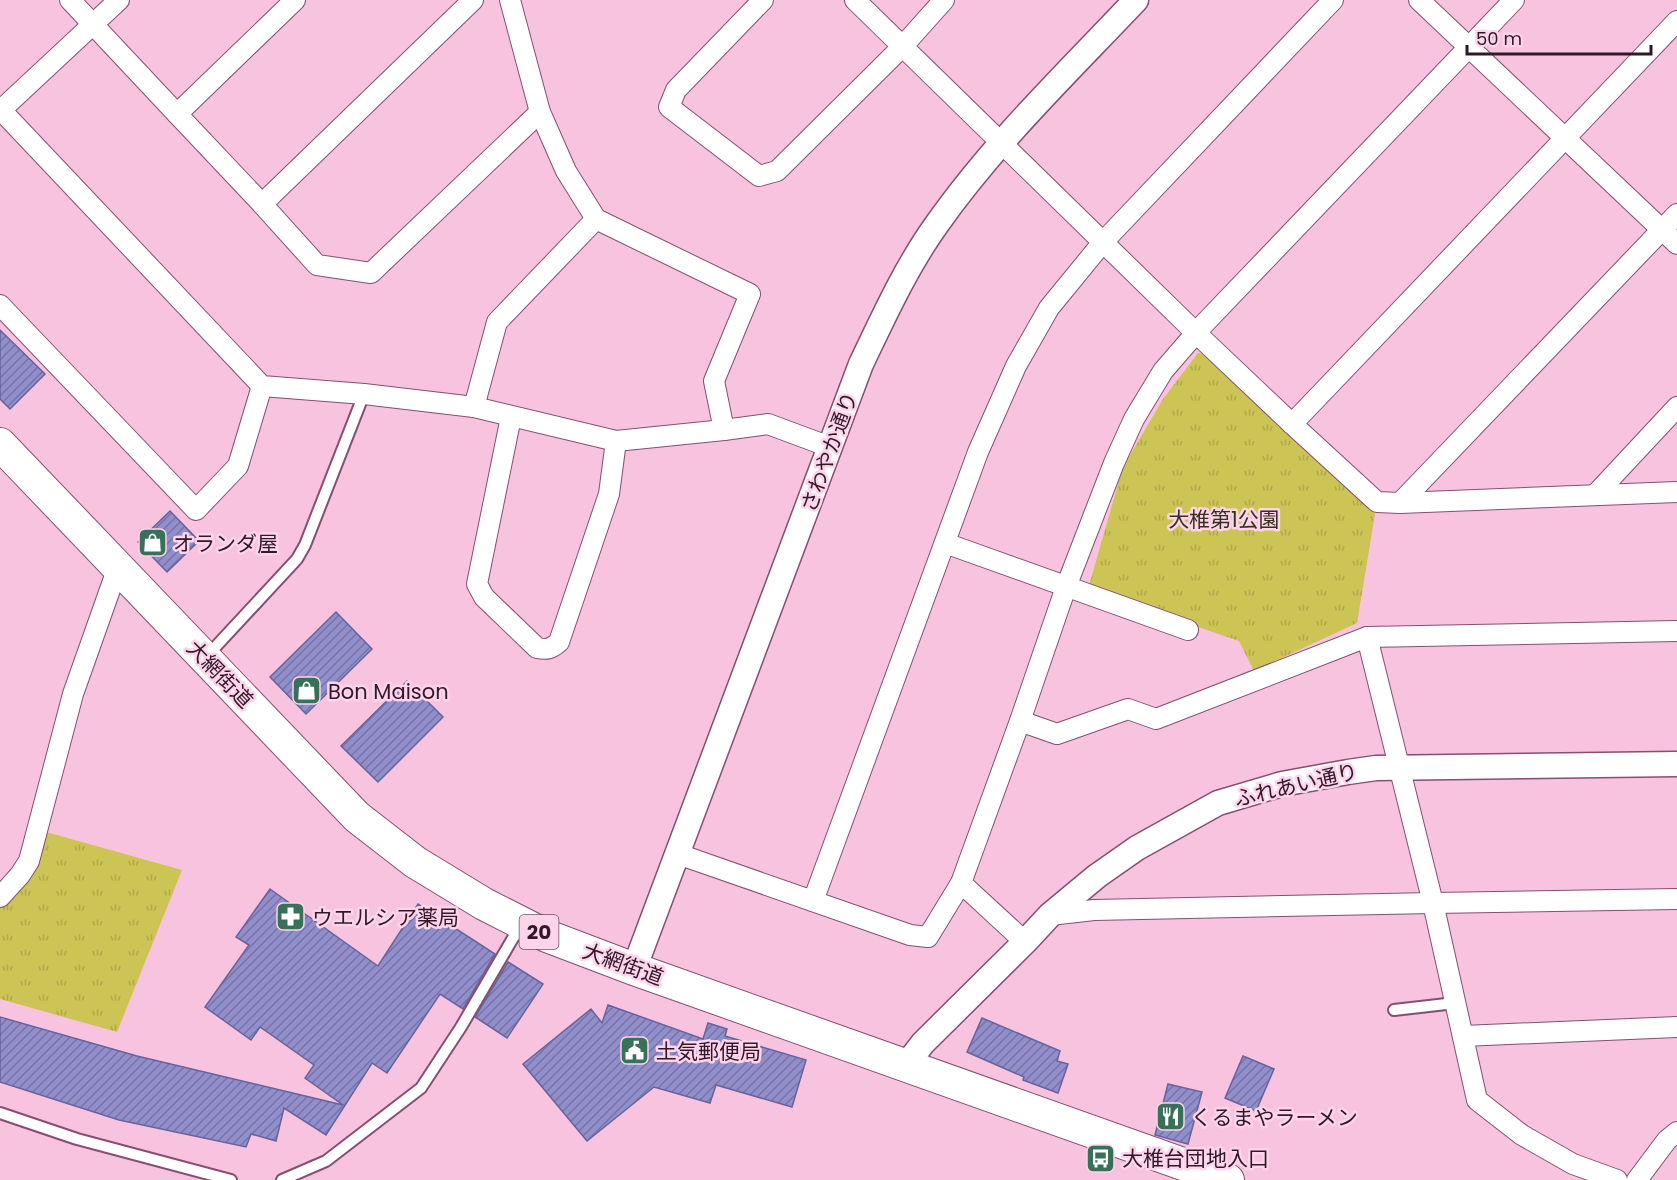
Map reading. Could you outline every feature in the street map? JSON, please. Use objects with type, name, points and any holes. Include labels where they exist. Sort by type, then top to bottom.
[{"type":"main road","name":"大網街道","points":[[0,444],[357,817],[415,862],[484,904],[548,936],[634,969],[1228,1180]]},
{"type":"street","points":[[70,0],[317,265],[371,273],[540,112]]},
{"type":"street","points":[[119,0],[1,111],[262,386],[364,394],[474,407],[616,441],[768,424],[830,447]]},
{"type":"street","points":[[177,114],[295,0]]},
{"type":"street","points":[[262,204],[473,0]]},
{"type":"street","points":[[510,0],[540,112],[566,171],[596,219],[750,294],[714,381],[724,430]]},
{"type":"street","points":[[763,0],[676,90],[669,107],[759,176],[777,171],[902,47],[944,0]]},
{"type":"street","points":[[855,0],[1196,333],[1377,502],[1677,492]]},
{"type":"street","name":"さわやか通り","points":[[634,969],[861,364],[898,287],[935,226],[974,173],[1136,0]]},
{"type":"street","points":[[813,901],[978,452],[1016,366],[1049,308],[1103,242],[1333,0]]},
{"type":"street","points":[[1419,0],[1677,244]]},
{"type":"street","points":[[678,854],[910,935],[928,937],[961,884],[1066,587],[1114,463],[1134,420],[1163,371],[1196,333],[1514,0]]},
{"type":"street","points":[[1292,424],[1677,21]]},
{"type":"street","points":[[1400,503],[1677,214]]},
{"type":"street","points":[[474,407],[497,322],[596,219]]},
{"type":"street","points":[[0,305],[196,510],[238,466],[262,386]]},
{"type":"street","points":[[1595,495],[1677,407]]},
{"type":"street","points":[[511,417],[477,584],[483,597],[537,648],[545,650],[559,642],[563,632],[609,494],[616,441]]},
{"type":"street","points":[[945,543],[1188,630]]},
{"type":"street","points":[[0,897],[6,879],[20,875],[29,861],[73,694],[118,567]]},
{"type":"street","points":[[1020,721],[1057,734],[1128,710],[1156,719],[1367,637],[1677,631]]},
{"type":"street","points":[[1367,637],[1433,903],[1477,1100],[1522,1135],[1573,1164],[1617,1180]]},
{"type":"street","name":"ふれあい通り","points":[[906,1065],[923,1043],[1050,915],[1097,876],[1137,848],[1218,803],[1282,784],[1376,768],[1677,764]]},
{"type":"street","points":[[961,884],[1025,942]]},
{"type":"street","points":[[1050,915],[1094,910],[1677,899]]},
{"type":"street","points":[[1463,1036],[1677,1027]]},
{"type":"street","points":[[1636,1180],[1667,1140],[1677,1132]]},
{"type":"lane","points":[[205,658],[297,559],[305,545],[364,394]]},
{"type":"lane","points":[[282,1180],[326,1161],[421,1088],[461,1027],[521,923]]},
{"type":"lane","points":[[1394,1010],[1455,1003]]},
{"type":"lane","points":[[0,1113],[77,1139],[231,1180]]},
{"type":"green space","name":"大椎第1公園","points":[[1198,353],[1208,354],[1376,508],[1357,623],[1254,671],[1239,641],[1088,589],[1123,467],[1163,399]]},
{"type":"green space","points":[[46,832],[182,870],[117,1032],[0,999],[0,908],[32,873]]},
{"type":"building","points":[[0,330],[45,374],[10,409],[0,399]]},
{"type":"building","points":[[170,511],[199,541],[167,572],[138,542]]},
{"type":"building","points":[[336,612],[372,649],[306,714],[270,677]]},
{"type":"building","points":[[407,681],[443,717],[378,782],[341,746]]},
{"type":"building","points":[[270,889],[378,966],[418,904],[495,954],[463,1009],[440,994],[387,1073],[372,1063],[326,1135],[284,1108],[276,1141],[251,1134],[246,1147],[119,1120],[0,1082],[0,1017],[137,1056],[343,1105],[305,1078],[314,1065],[260,1027],[251,1040],[205,1007],[249,945],[236,937]]},
{"type":"building","points":[[508,962],[543,984],[507,1038],[475,1017]]},
{"type":"building","points":[[608,1005],[703,1039],[708,1023],[727,1029],[725,1036],[806,1060],[792,1107],[716,1085],[710,1103],[654,1087],[587,1141],[523,1064],[591,1009],[602,1023]]},
{"type":"building","points":[[982,1018],[1060,1051],[1057,1061],[1068,1064],[1058,1093],[1023,1080],[1024,1077],[967,1052]]},
{"type":"building","points":[[1243,1056],[1274,1069],[1256,1111],[1225,1098]]},
{"type":"building","points":[[1168,1084],[1202,1092],[1188,1144],[1155,1135]]},
{"type":"place","name":"オランダ屋","points":[[152,543]]},
{"type":"place","name":"Bon Maison","points":[[307,691]]},
{"type":"place","name":"ウエルシア薬局","points":[[291,917]]},
{"type":"place","name":"土気郵便局","points":[[635,1051]]},
{"type":"place","name":"くるまやラーメン","points":[[1170,1117]]},
{"type":"place","name":"大椎台団地入口","points":[[1101,1158]]}]
